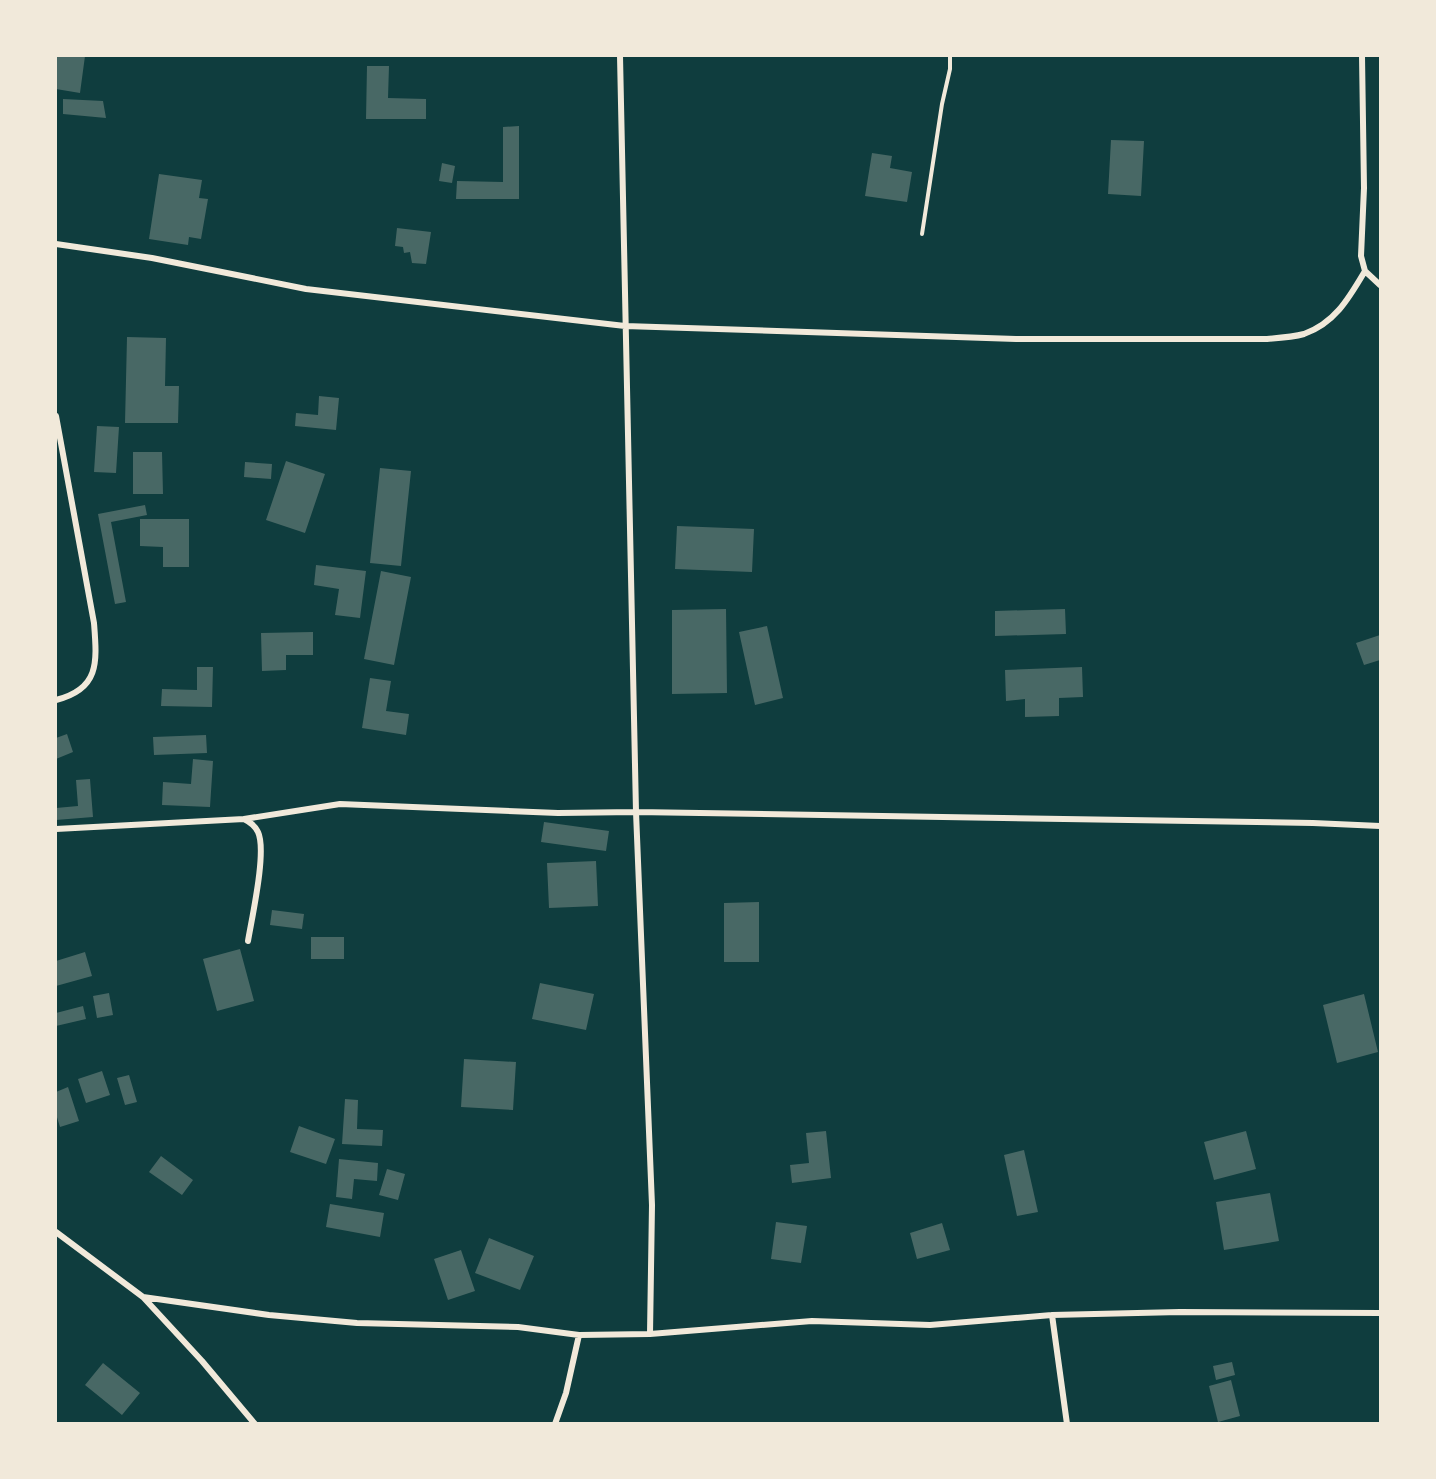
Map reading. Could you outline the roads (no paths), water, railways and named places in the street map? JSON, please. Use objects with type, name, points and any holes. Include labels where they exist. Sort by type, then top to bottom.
[{"type":"street","points":[[620,56],[636,812],[652,1205],[650,1334]]},
{"type":"street","points":[[1362,56],[1364,188],[1361,256],[1365,271],[1380,285]]},
{"type":"street","points":[[56,244],[152,258],[306,289],[625,326],[1016,339],[1267,339],[1303,334],[1326,323],[1346,304],[1365,271]]},
{"type":"street","points":[[56,416],[94,623],[96,654],[94,670],[89,682],[79,692],[56,700]]},
{"type":"street","points":[[56,829],[244,819],[340,804],[558,813],[636,812],[1380,826]]},
{"type":"street","points":[[244,819],[258,832],[261,849],[248,941]]},
{"type":"street","points":[[56,1232],[143,1297],[202,1361],[255,1424]]},
{"type":"street","points":[[143,1297],[269,1315],[357,1323],[518,1327],[579,1335],[650,1334],[812,1321],[930,1325],[1052,1315],[1180,1312],[1380,1313]]},
{"type":"street","points":[[1052,1315],[1067,1424]]},
{"type":"street","points":[[555,1424],[566,1393],[579,1335]]}]
